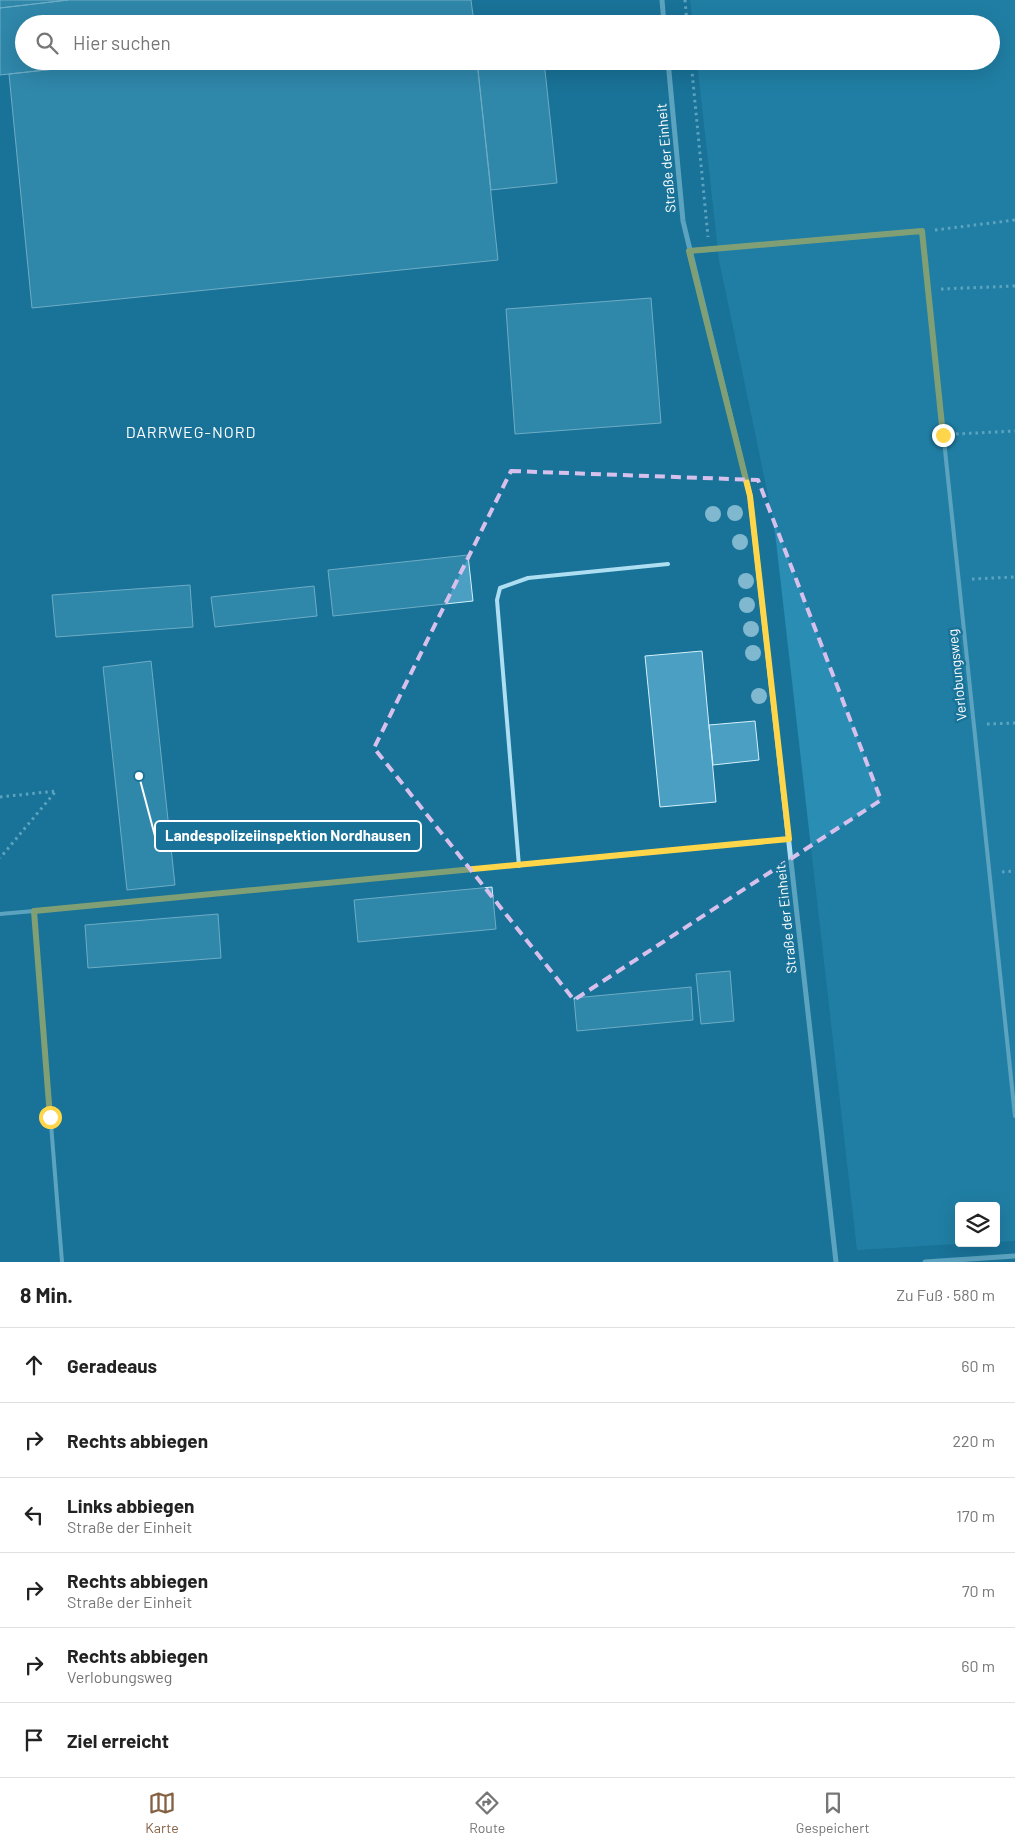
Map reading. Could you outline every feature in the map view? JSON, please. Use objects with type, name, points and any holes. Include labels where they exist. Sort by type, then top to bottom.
[{"type":"street","points":[[662,0],[663,15]]},
{"type":"street","name":"Straße der Einheit","points":[[669,70],[683,221],[750,496],[836,1262]]},
{"type":"street","points":[[689,251],[922,231]]},
{"type":"street","points":[[925,1262],[1015,1256]]},
{"type":"lane","name":"Verlobungsweg","points":[[922,231],[1015,1116]]},
{"type":"lane","points":[[519,866],[497,600],[500,588],[528,578],[668,564]]},
{"type":"lane","points":[[0,914],[789,839]]},
{"type":"lane","points":[[34,911],[62,1262]]},
{"type":"path","points":[[684,0],[686,15]]},
{"type":"path","points":[[692,70],[709,250]]},
{"type":"path","points":[[922,231],[1015,220]]},
{"type":"path","points":[[928,290],[1015,286]]},
{"type":"path","points":[[943,435],[1015,431]]},
{"type":"path","points":[[959,580],[1015,577]]},
{"type":"path","points":[[974,725],[1015,723]]},
{"type":"path","points":[[0,796],[56,791],[0,858]]},
{"type":"highlighted area","points":[[511,471],[758,480],[881,800],[574,1000],[374,748]]},
{"type":"shaded area","points":[[690,0],[1015,0],[1015,1241],[1000,1242],[1000,1202],[955,1202],[955,1244],[857,1250],[774,524],[719,260],[698,70],[1000,70],[1000,15],[692,15]]},
{"type":"building","points":[[0,0],[68,0],[0,8]]},
{"type":"building","points":[[68,0],[471,0],[473,15],[15,15],[15,70],[46,70],[0,75],[0,8]]},
{"type":"building","points":[[46,70],[478,70],[498,260],[32,308],[9,74]]},
{"type":"building","points":[[478,70],[545,70],[557,183],[491,190]]},
{"type":"building","points":[[651,298],[661,423],[515,434],[506,309]]},
{"type":"building","points":[[468,555],[473,601],[333,616],[328,570]]},
{"type":"building","points":[[190,585],[193,627],[56,637],[52,595]]},
{"type":"building","points":[[314,586],[317,616],[215,627],[211,597]]},
{"type":"building","points":[[702,651],[716,802],[660,807],[645,656]]},
{"type":"building","points":[[151,661],[175,885],[127,890],[103,667]]},
{"type":"building","points":[[755,721],[759,760],[713,765],[709,725]]},
{"type":"building","points":[[492,887],[496,929],[358,942],[354,900]]},
{"type":"building","points":[[218,914],[221,958],[88,968],[85,925]]},
{"type":"building","points":[[730,971],[734,1021],[701,1024],[696,974]]},
{"type":"building","points":[[691,987],[693,1020],[577,1031],[574,998]]},
{"type":"place","name":"Landespolizeiinspektion Nordhausen","points":[[139,776]]},
{"type":"district","name":"DARRWEG-NORD","points":[[191,432]]},
{"type":"route","points":[[50,1117],[34,911],[789,839],[750,496],[689,251],[922,231],[943,435]]}]
